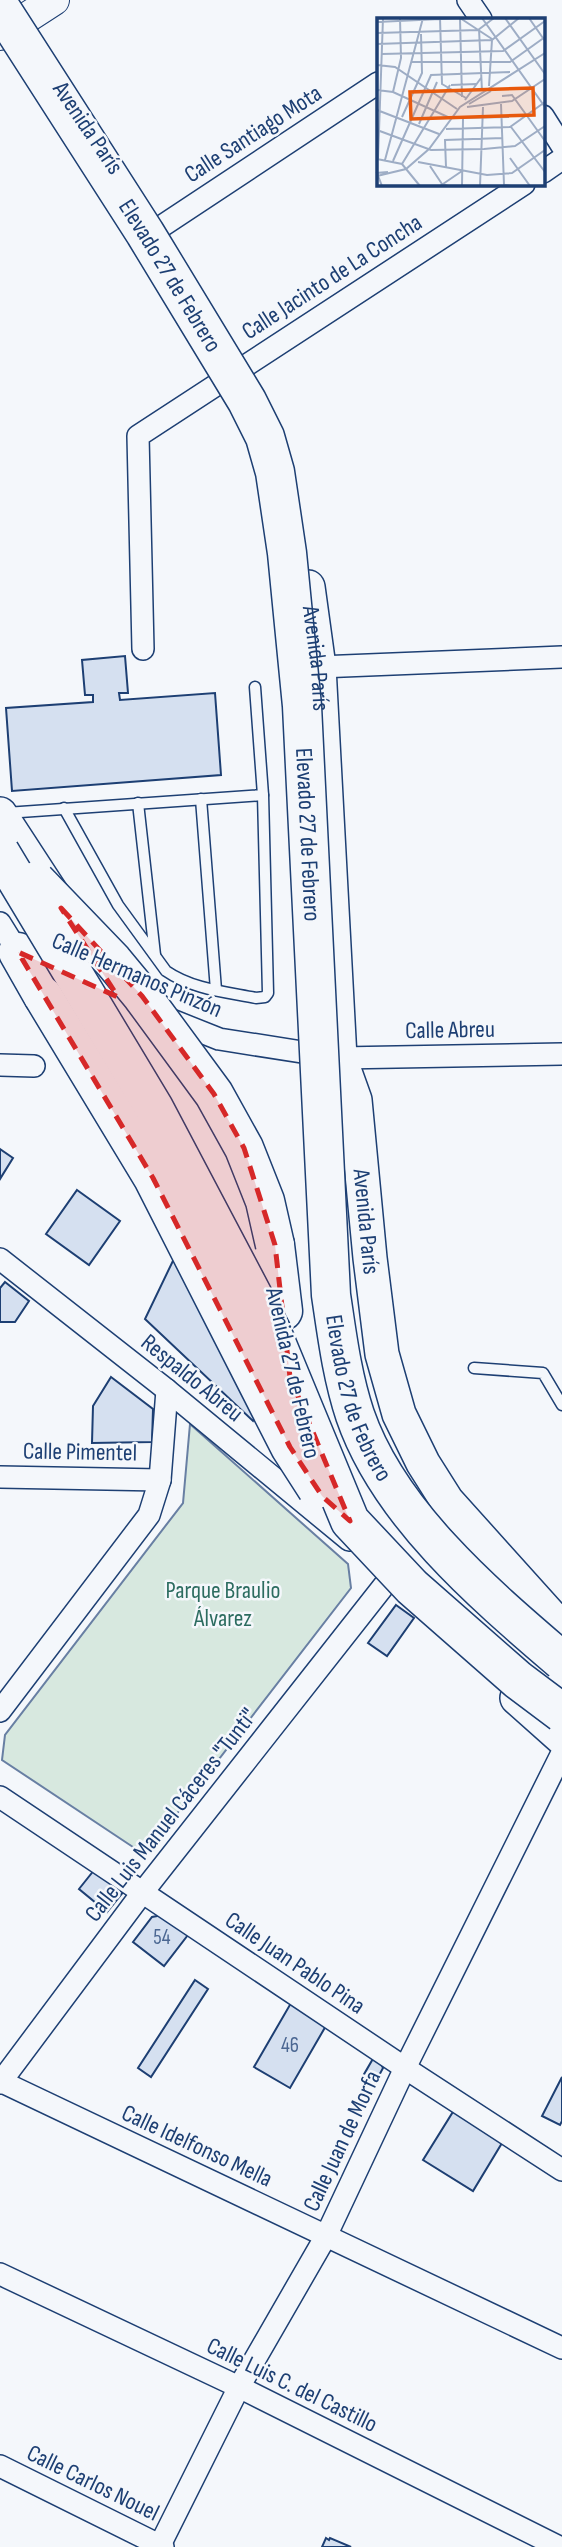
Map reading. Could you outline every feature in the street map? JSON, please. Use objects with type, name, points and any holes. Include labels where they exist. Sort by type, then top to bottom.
[{"type":"highway","name":"Elevado 27 de Febrero","points":[[5,16],[145,233],[247,401],[265,437],[275,472],[287,553],[302,706],[331,1295],[340,1356],[355,1415],[372,1453],[392,1486],[422,1526],[456,1564],[562,1661]]},
{"type":"highway","points":[[0,845],[113,961],[214,1094],[244,1148],[265,1200],[275,1245],[283,1311]]},
{"type":"highway","points":[[0,852],[155,1108],[271,1330],[350,1530]]},
{"type":"highway","points":[[6,940],[153,1178],[290,1447],[322,1496],[350,1530],[412,1587],[518,1679],[562,1713]]},
{"type":"highway","points":[[340,1058],[335,1104],[344,1285],[363,1398],[380,1441],[426,1517],[461,1553],[548,1628],[562,1644]]},
{"type":"main road","points":[[5,16],[54,0]]},
{"type":"main road","name":"Avenida París","points":[[5,16],[156,230],[241,367],[271,418],[293,481],[319,667],[340,1058],[355,1100],[369,1258],[382,1354],[399,1414],[423,1463],[447,1502],[562,1629]]},
{"type":"main road","name":"Avenida 27 de Febrero","points":[[0,814],[220,1159],[250,1223],[283,1311],[288,1366],[304,1439],[319,1479],[350,1530],[386,1583],[562,1738]]},
{"type":"street","name":"Calle Santiago Mota","points":[[156,230],[377,84]]},
{"type":"street","points":[[544,118],[562,146]]},
{"type":"street","points":[[544,171],[562,159]]},
{"type":"street","name":"Calle Jacinto de La Concha","points":[[143,649],[138,436],[521,186]]},
{"type":"street","points":[[319,667],[562,657]]},
{"type":"street","name":"Calle Hermanos Pinzón","points":[[6,940],[118,997],[219,1039],[340,1058]]},
{"type":"street","name":"Calle Abreu","points":[[340,1058],[562,1054]]},
{"type":"street","points":[[0,1065],[34,1066]]},
{"type":"street","name":"Respaldo Abreu","points":[[0,1259],[350,1530]]},
{"type":"street","points":[[0,1711],[149,1515],[160,1480],[167,1390]]},
{"type":"street","name":"Calle Pimentel","points":[[0,1477],[160,1480]]},
{"type":"street","name":"Calle Luis Manuel Cáceres \"Tunti\"","points":[[0,2082],[142,1893],[386,1583]]},
{"type":"street","name":"Calle Juan de Morfa","points":[[161,2546],[239,2386],[326,2236],[405,2068],[562,1753]]},
{"type":"street","name":"Calle Juan Pablo Pina","points":[[0,1797],[562,2170]]},
{"type":"street","name":"Calle Idelfonso Mella","points":[[0,2082],[562,2348]]},
{"type":"street","name":"Calle Luis C. del Castillo","points":[[0,2274],[239,2386],[559,2547]]},
{"type":"street","name":"Calle Carlos Nouel","points":[[0,2466],[161,2546]]},
{"type":"lane","points":[[64,808],[118,905],[166,971],[176,978],[216,990],[256,998],[265,997],[268,993],[263,795],[255,687]]},
{"type":"lane","points":[[0,814],[263,795]]},
{"type":"lane","points":[[201,799],[216,990]]},
{"type":"lane","points":[[138,803],[155,957]]},
{"type":"lane","points":[[474,1368],[543,1373],[562,1405]]},
{"type":"highlighted area","points":[[61,908],[142,996],[214,1094],[244,1148],[275,1245],[290,1377],[350,1521],[322,1496],[290,1447],[153,1178],[18,952],[118,997]]},
{"type":"green space","name":"Parque Braulio Álvarez","points":[[190,1424],[348,1564],[351,1588],[145,1855],[2,1760],[5,1735],[183,1503]]},
{"type":"building","points":[[125,656],[128,693],[119,693],[120,700],[215,693],[221,775],[12,791],[6,708],[93,702],[93,695],[85,695],[82,660]]},
{"type":"building","points":[[0,1149],[13,1158],[0,1179]]},
{"type":"building","points":[[77,1190],[120,1221],[89,1265],[46,1234]]},
{"type":"building","points":[[182,1242],[270,1390],[253,1421],[145,1319]]},
{"type":"building","points":[[5,1282],[29,1301],[15,1322],[0,1322],[0,1288]]},
{"type":"building","points":[[111,1377],[153,1409],[152,1442],[92,1443],[93,1406]]},
{"type":"building","points":[[396,1605],[414,1618],[387,1656],[368,1643]]},
{"type":"building","points":[[99,1864],[124,1891],[107,1912],[79,1889]]},
{"type":"building","points":[[168,1914],[191,1931],[164,1966],[133,1942],[152,1917]]},
{"type":"building","points":[[195,1980],[208,1989],[151,2077],[138,2068]]},
{"type":"building","points":[[291,2003],[327,2024],[290,2088],[254,2067]]},
{"type":"building","points":[[374,2057],[380,2061],[383,2068],[375,2083],[363,2076]]},
{"type":"building","points":[[562,2077],[562,2121],[560,2125],[542,2116]]},
{"type":"building","points":[[456,2107],[505,2138],[473,2191],[423,2160]]},
{"type":"building","points":[[326,2538],[330,2538],[351,2547],[322,2547]]}]
